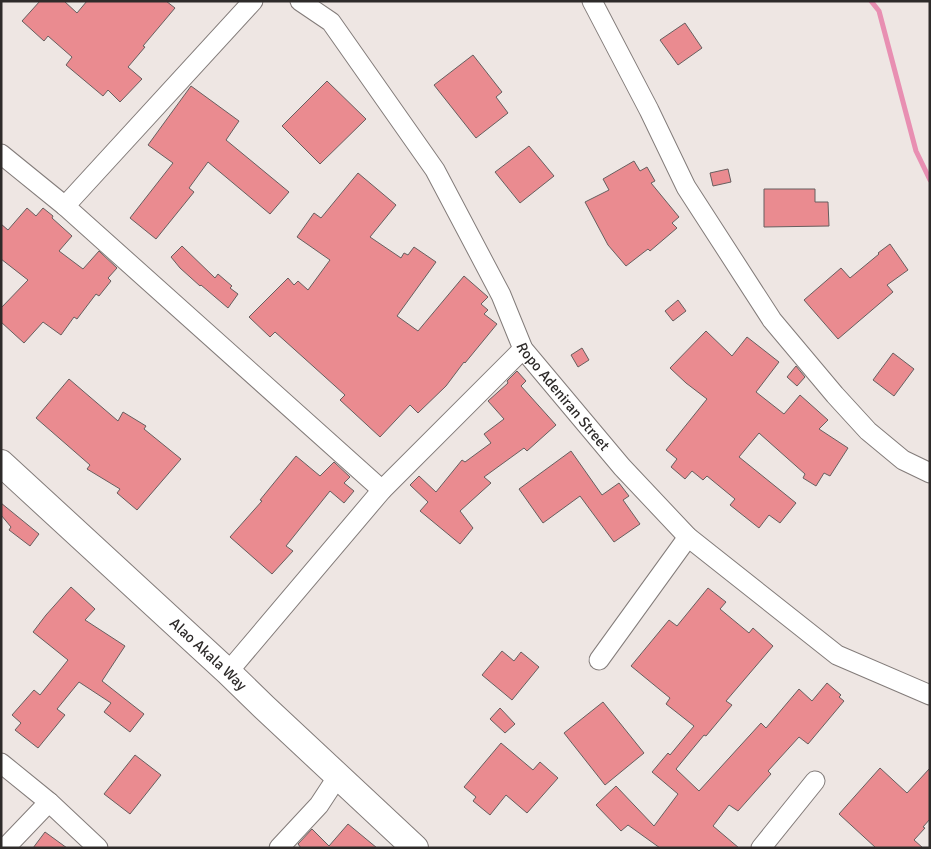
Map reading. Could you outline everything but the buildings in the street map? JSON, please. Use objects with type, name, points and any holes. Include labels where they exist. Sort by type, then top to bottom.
[{"type":"street","points":[[65,206],[253,1]]},
{"type":"street","name":"Ropo Adeniran Street","points":[[300,1],[331,22],[435,170],[501,295],[523,349],[622,467],[688,537],[838,655],[930,695]]},
{"type":"street","points":[[592,1],[649,110],[686,187],[772,320],[868,431],[903,460],[930,473]]},
{"type":"street","points":[[1,154],[65,206],[382,490]]},
{"type":"street","points":[[228,672],[382,490],[523,349]]},
{"type":"street","name":"Alao Akala Way","points":[[1,463],[228,672],[415,848]]},
{"type":"street","points":[[599,660],[688,537]]},
{"type":"street","points":[[1,763],[50,802],[98,848]]},
{"type":"street","points":[[279,848],[319,805],[338,776]]},
{"type":"street","points":[[761,848],[815,781]]},
{"type":"street","points":[[5,848],[50,802]]},
{"type":"waterway","points":[[871,1],[879,11],[916,151],[930,180]]}]
